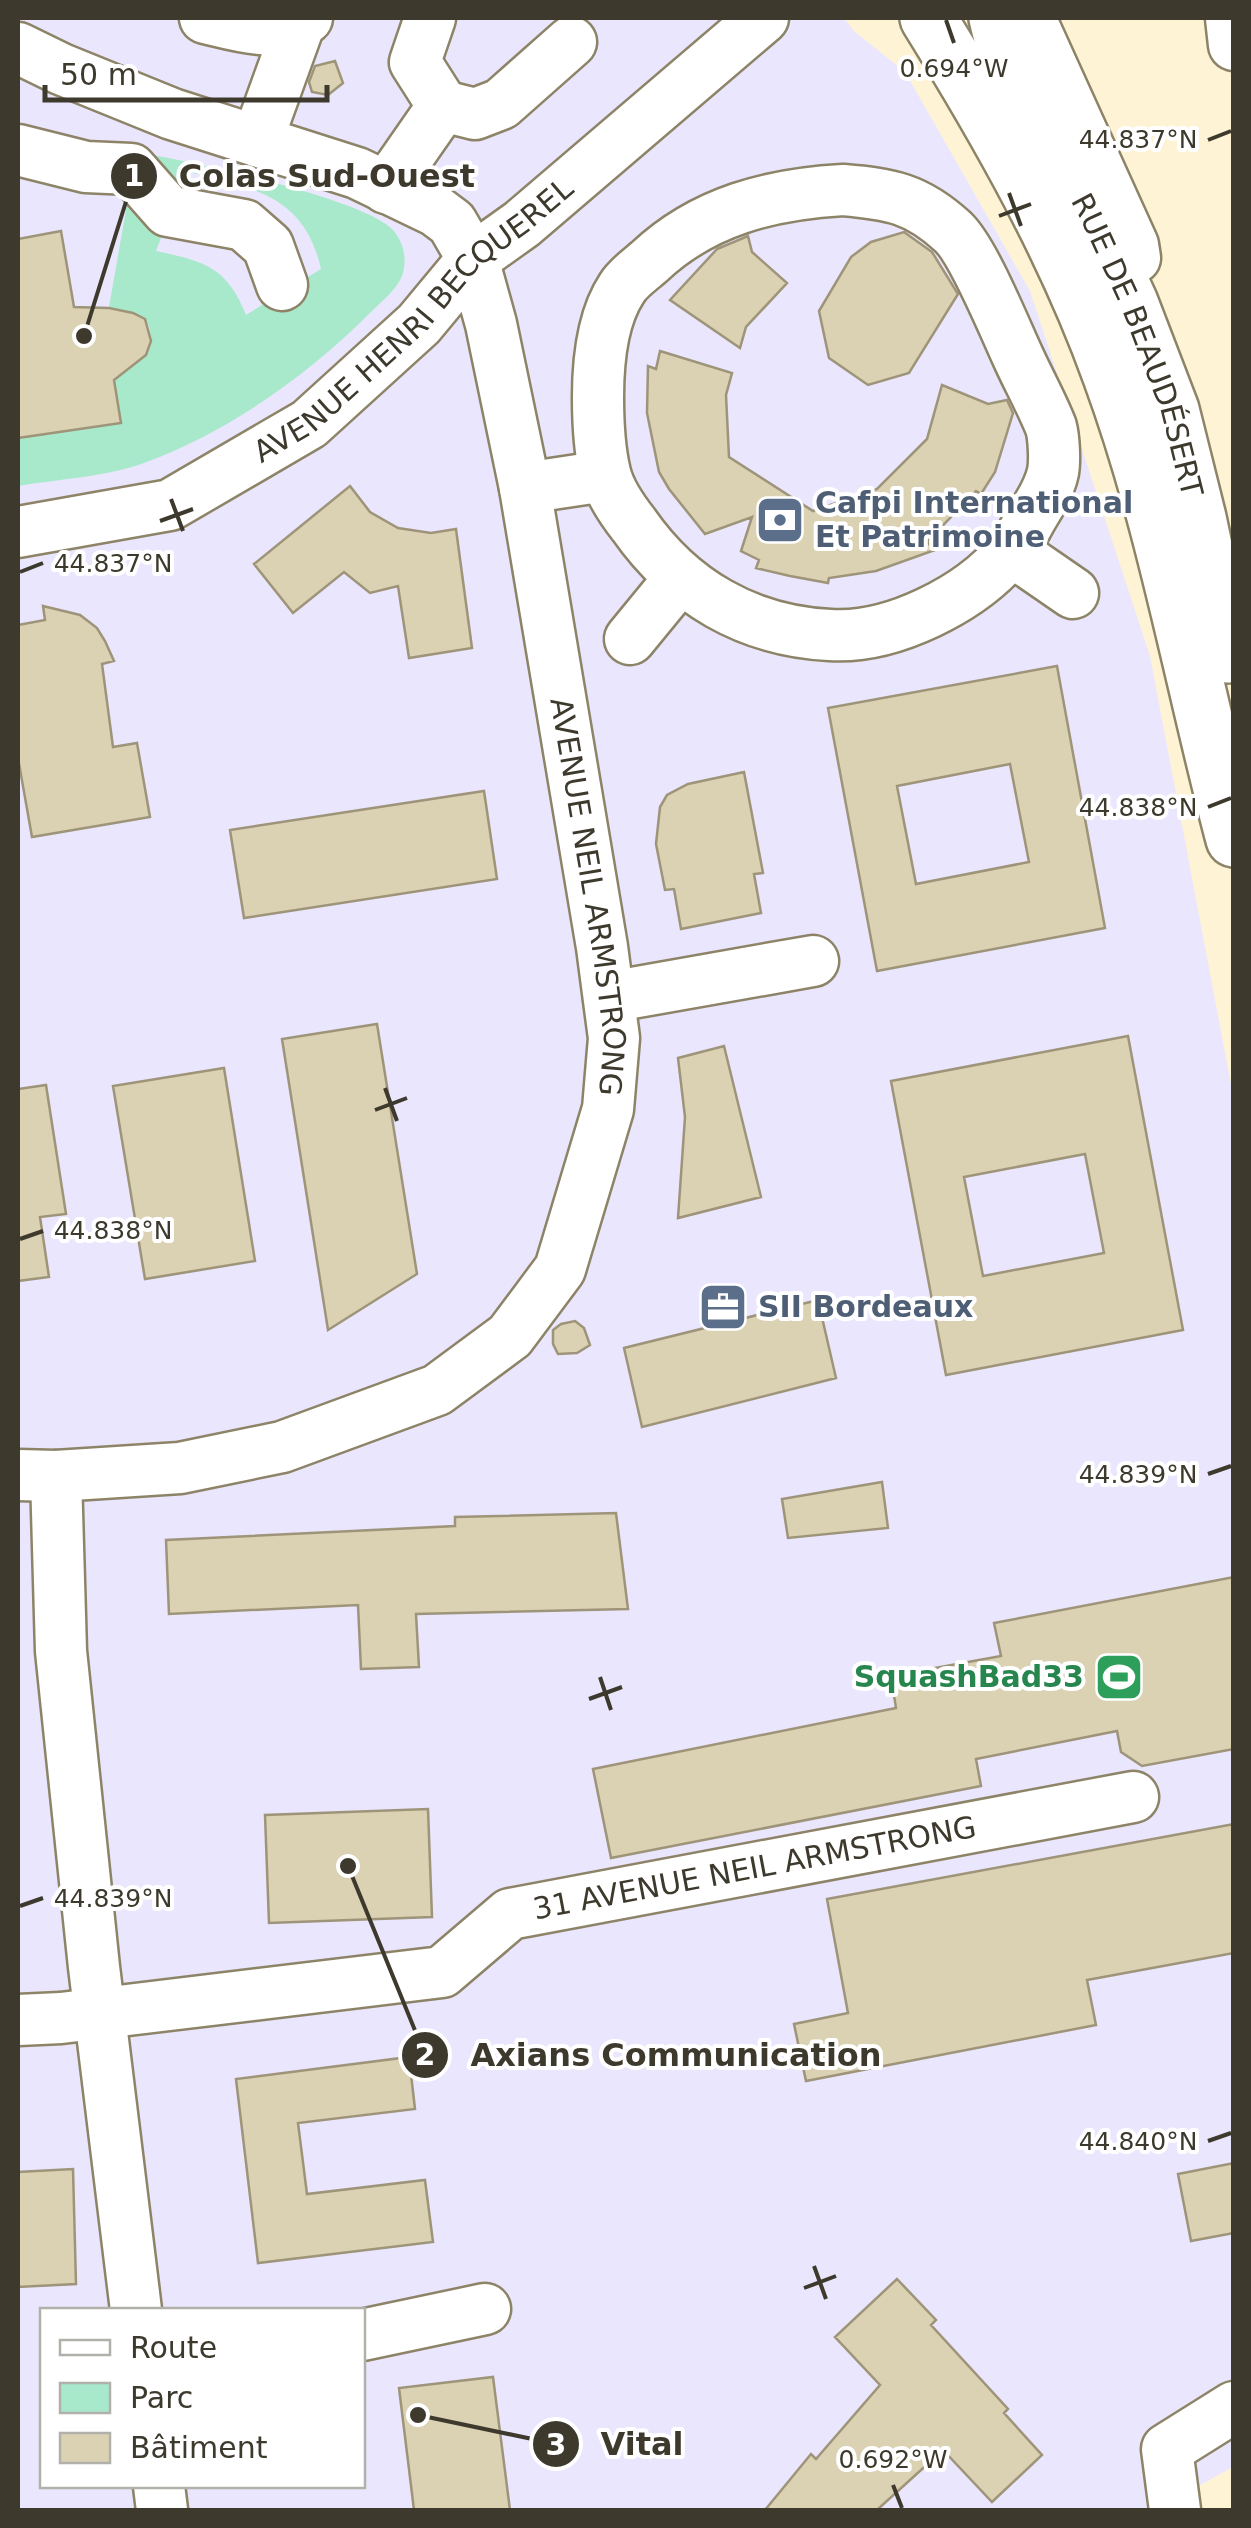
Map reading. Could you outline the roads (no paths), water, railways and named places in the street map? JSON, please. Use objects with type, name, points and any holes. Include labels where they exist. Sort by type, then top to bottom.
[{"type":"main road","name":"RUE DE BEAUDÉSERT","points":[[928,18],[1041,216],[1110,373],[1153,509],[1234,839]]},
{"type":"main road","name":"RUE DE BEAUDÉSERT","points":[[997,18],[1008,63],[1089,214],[1171,410],[1234,687]]},
{"type":"street","points":[[204,18],[253,29],[303,21],[257,142]]},
{"type":"street","points":[[430,18],[416,62],[427,86],[443,106],[475,114],[501,104],[571,42]]},
{"type":"street","name":"AVENUE HENRI BECQUEREL","points":[[18,532],[170,505],[309,424],[418,324],[474,260],[522,224],[763,18]]},
{"type":"street","points":[[1030,18],[1133,245],[1145,343]]},
{"type":"street","points":[[1232,18],[1234,45]]},
{"type":"street","name":"AVENUE NEIL ARMSTRONG","points":[[18,48],[147,105],[356,173],[452,222],[474,260],[525,488],[614,1038],[608,1110],[560,1269],[510,1336],[437,1390],[282,1447],[180,1468],[37,1476],[61,1651],[136,2308]]},
{"type":"street","points":[[130,170],[147,105]]},
{"type":"street","points":[[386,188],[443,106]]},
{"type":"street","points":[[18,150],[86,167],[130,170],[168,211],[244,225],[268,246],[282,285]]},
{"type":"street","points":[[843,190],[891,194],[924,210],[956,234],[984,284],[1052,431],[1053,472],[1012,550],[977,585],[926,614],[884,628],[836,636],[787,632],[734,613],[680,578],[653,552],[628,518],[605,476],[598,428],[598,372],[606,328],[622,287],[658,253],[701,224],[748,204],[793,193],[843,190]]},
{"type":"street","points":[[525,488],[605,476]]},
{"type":"street","points":[[1012,550],[1073,592]]},
{"type":"street","points":[[630,639],[680,578]]},
{"type":"street","points":[[609,997],[813,961]]},
{"type":"street","name":"31 AVENUE NEIL ARMSTRONG","points":[[18,2020],[442,1972],[510,1914],[1133,1797]]},
{"type":"street","points":[[365,2334],[485,2309]]},
{"type":"street","points":[[1190,2507],[1167,2448],[1234,2407]]},
{"type":"place","name":"Colas Sud-Ouest","points":[[84,336]]},
{"type":"place","name":"Cafpi International Et Patrimoine","points":[[780,520]]},
{"type":"place","name":"SII Bordeaux","points":[[723,1307]]},
{"type":"place","name":"SquashBad33","points":[[1119,1677]]},
{"type":"place","name":"Axians Communication","points":[[348,1866]]},
{"type":"place","name":"Vital","points":[[418,2415]]}]
